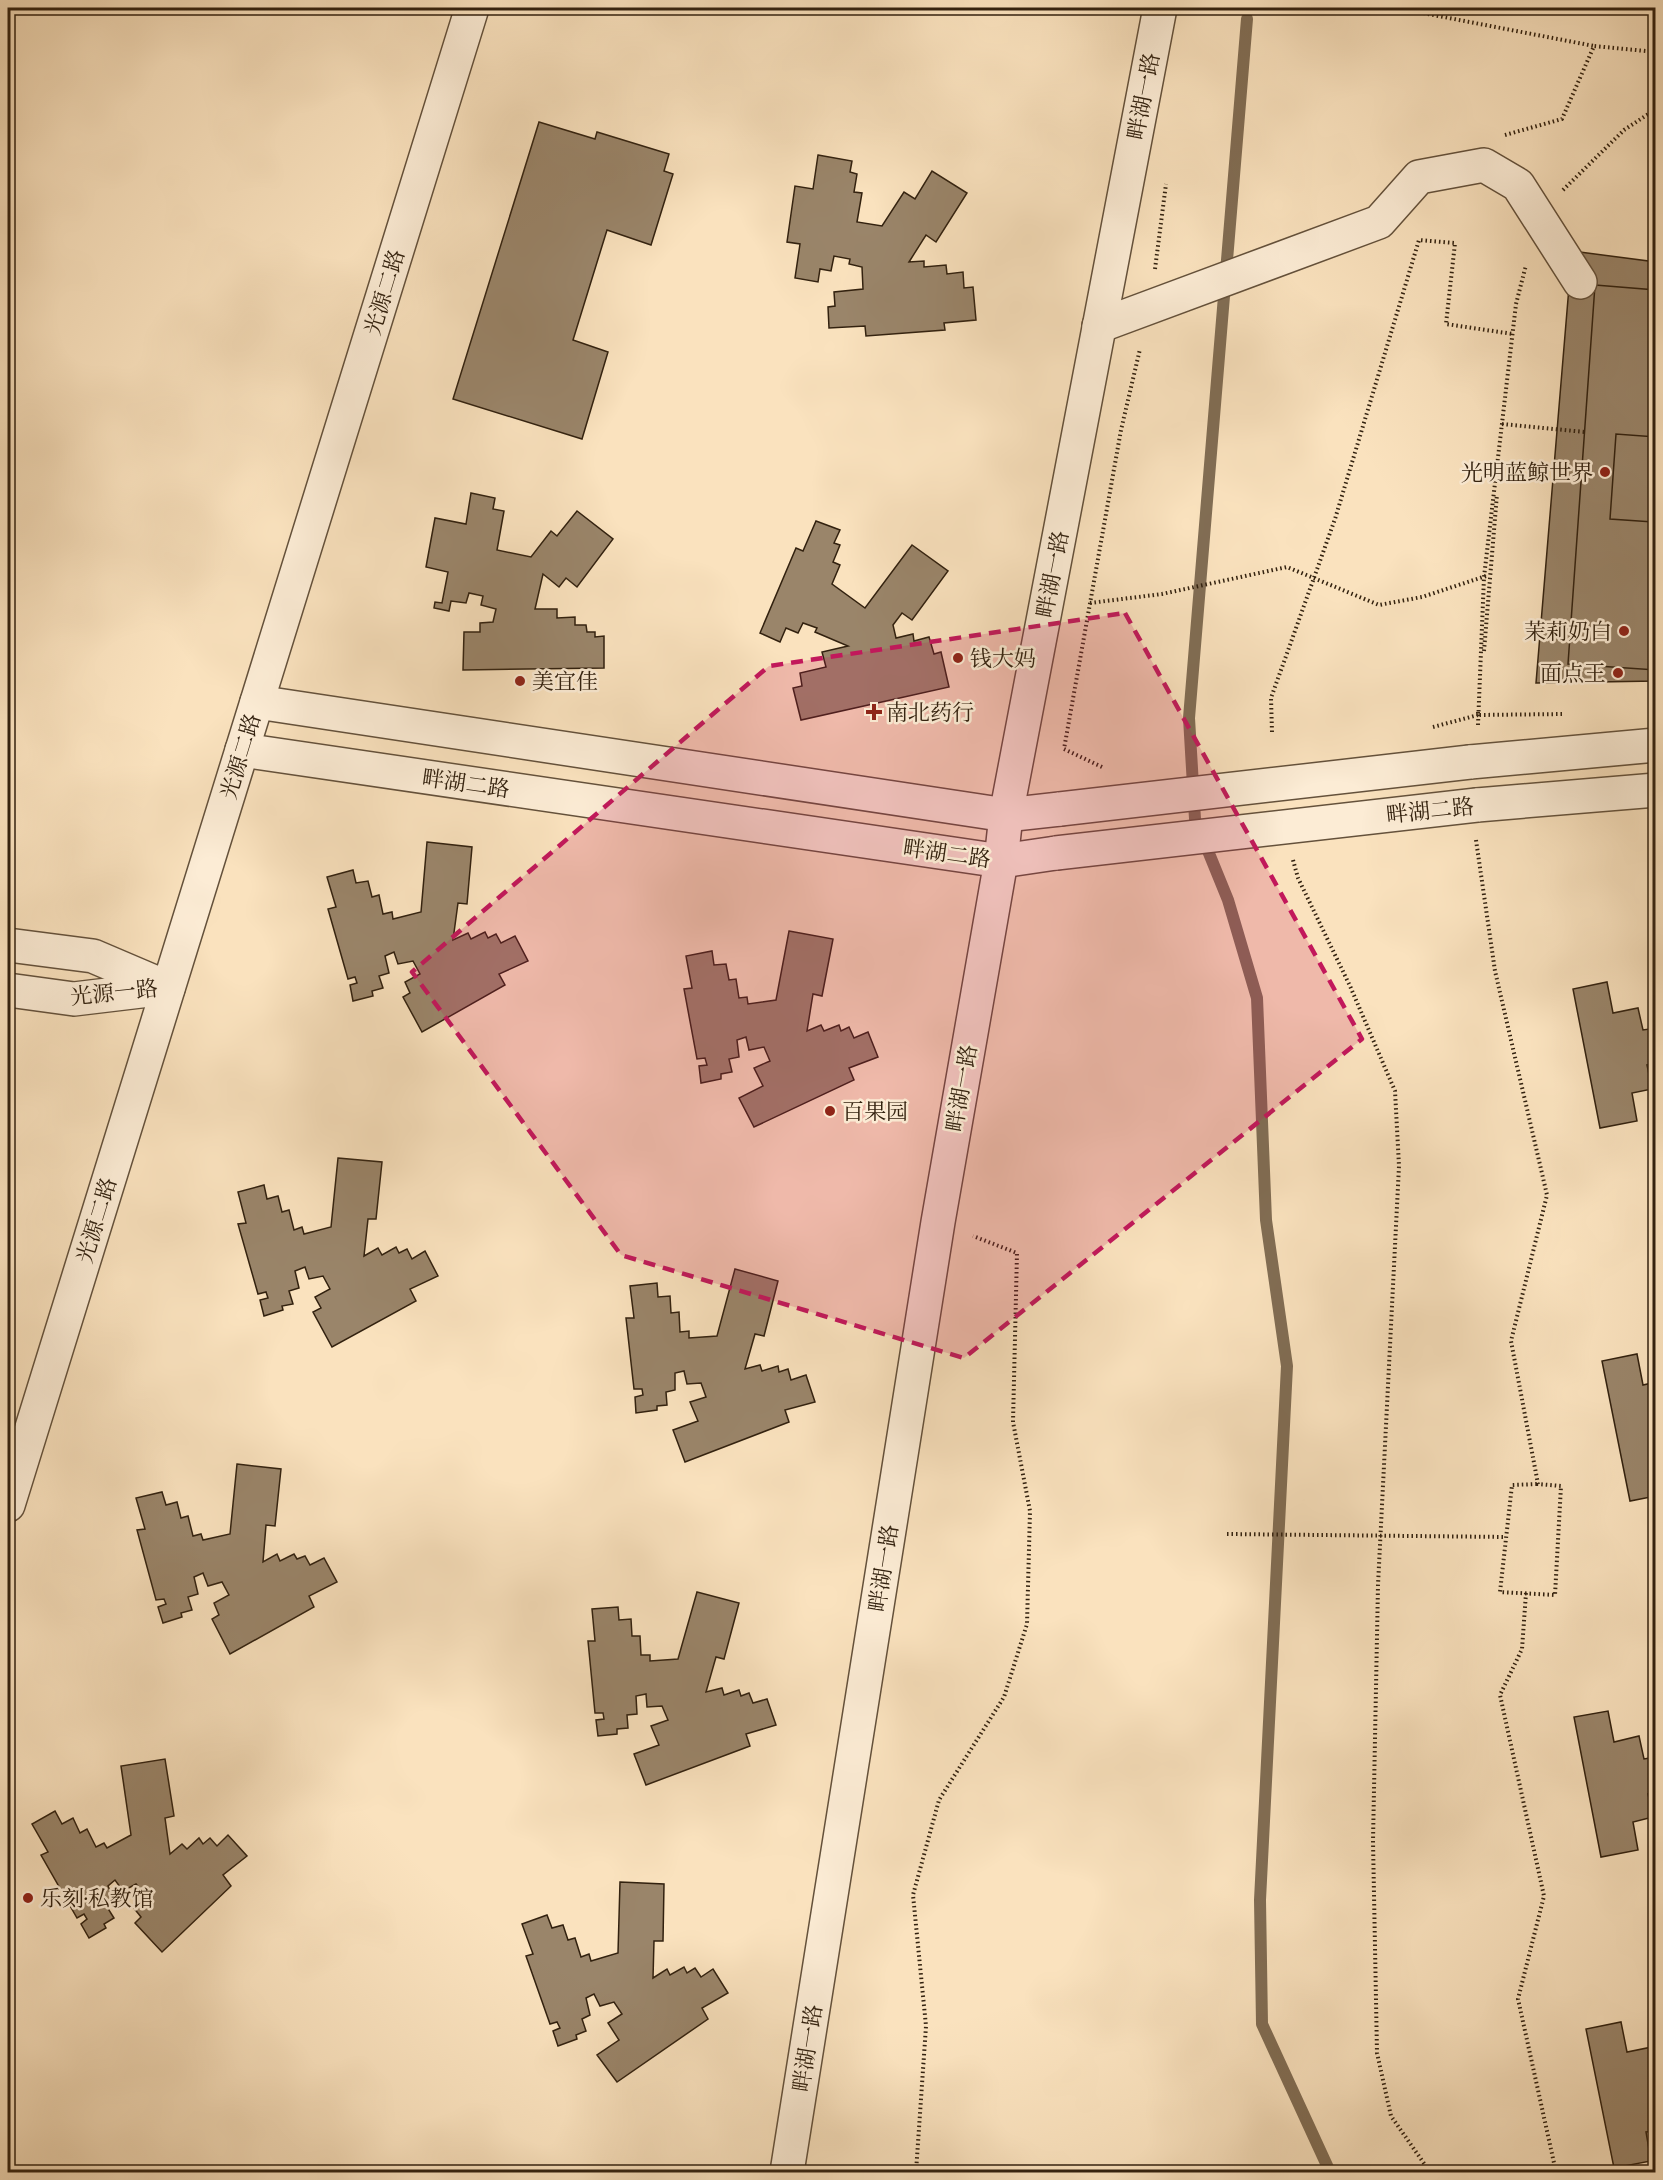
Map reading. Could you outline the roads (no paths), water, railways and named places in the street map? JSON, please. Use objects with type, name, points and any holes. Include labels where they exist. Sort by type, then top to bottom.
[{"type":"street","name":"光源二路","points":[[8,1505],[472,8]]},
{"type":"street","name":"畔湖一路","points":[[788,2172],[938,1222],[1006,815],[1160,8]]},
{"type":"street","points":[[1099,326],[1379,222],[1419,177],[1484,165],[1518,184],[1580,282]]},
{"type":"street","name":"畔湖二路","points":[[257,702],[1006,815],[1473,762],[1656,746]]},
{"type":"street","name":"畔湖二路","points":[[242,750],[1000,861],[1056,853],[1477,817],[1656,790]]},
{"type":"street","name":"光源一路","points":[[8,945],[93,956],[168,988]]},
{"type":"street","name":"光源一路","points":[[8,990],[74,999],[168,988]]},
{"type":"waterway","points":[[1247,19],[1189,718],[1195,819],[1228,900],[1257,998],[1266,1220],[1287,1366],[1260,1900],[1262,2024],[1330,2172]]},
{"type":"place","name":"光明蓝鲸世界","points":[[1605,472]]},
{"type":"place","name":"茉莉奶白","points":[[1624,631]]},
{"type":"place","name":"钱大妈","points":[[958,658]]},
{"type":"place","name":"面点王","points":[[1618,673]]},
{"type":"place","name":"美宜佳","points":[[520,681]]},
{"type":"place","name":"南北药行","points":[[874,712]]},
{"type":"place","name":"百果园","points":[[830,1111]]},
{"type":"place","name":"乐刻·私教馆","points":[[28,1898]]}]
